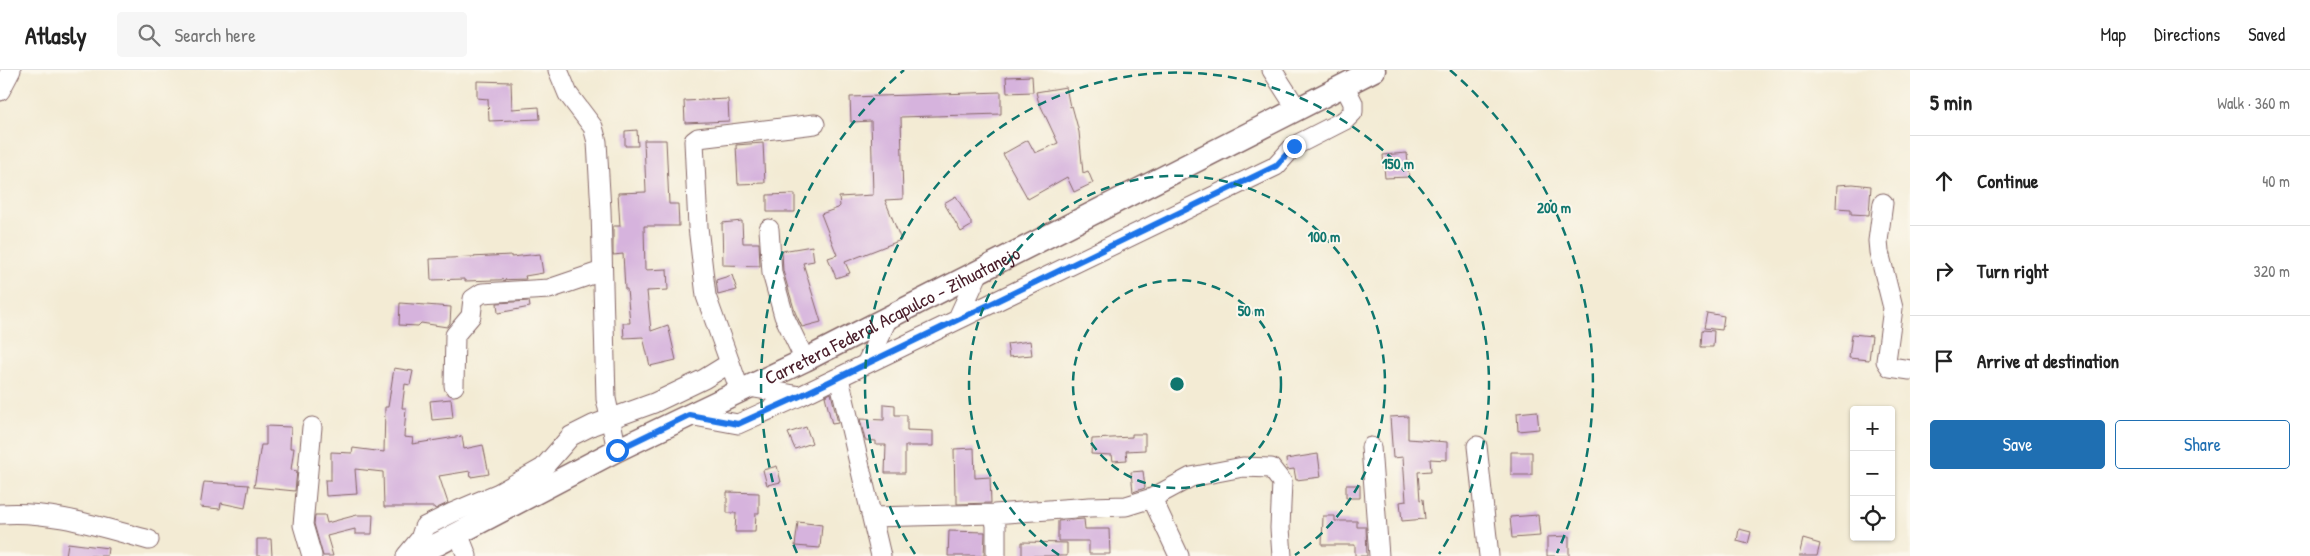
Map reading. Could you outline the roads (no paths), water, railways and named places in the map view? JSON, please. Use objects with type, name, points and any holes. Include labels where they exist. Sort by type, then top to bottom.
[{"type":"main road","name":"Carretera Federal Acapulco - Zihuatanejo","points":[[407,556],[436,550],[458,533],[617,450],[805,360],[1374,70]]},
{"type":"street","points":[[0,91],[12,70]]},
{"type":"street","points":[[558,70],[568,94],[593,127],[597,142],[601,210],[606,399],[617,450]]},
{"type":"street","points":[[1272,70],[1297,109]]},
{"type":"street","points":[[689,415],[738,424],[839,378],[1276,166],[1294,146],[1345,120],[1353,112],[1352,103],[1344,85]]},
{"type":"street","points":[[800,396],[745,389],[730,363],[706,296],[698,227],[694,142],[698,138],[815,124]]},
{"type":"street","points":[[1883,203],[1878,241],[1879,252],[1894,308],[1886,361],[1890,367],[1910,370]]},
{"type":"street","points":[[770,230],[772,273],[784,316],[805,360]]},
{"type":"street","points":[[454,386],[455,335],[471,316],[473,299],[482,292],[549,289],[602,271]]},
{"type":"street","points":[[957,320],[979,272]]},
{"type":"street","points":[[866,364],[888,318]]},
{"type":"street","points":[[407,556],[420,539],[424,527],[499,493],[543,468],[571,436],[611,418],[654,403],[704,379],[730,363]]},
{"type":"street","points":[[839,378],[881,556]]},
{"type":"street","points":[[312,427],[303,525],[312,556]]},
{"type":"street","points":[[1477,446],[1489,556]]},
{"type":"street","points":[[1371,447],[1379,556]]},
{"type":"street","points":[[872,517],[994,514],[1126,506],[1152,498],[1191,477],[1243,467],[1271,468],[1282,482],[1280,528],[1282,556]]},
{"type":"street","points":[[1152,498],[1179,556]]},
{"type":"street","points":[[0,514],[36,514],[79,521],[149,540]]},
{"type":"street","points":[[994,514],[996,556]]},
{"type":"street","points":[[458,533],[466,556]]}]
